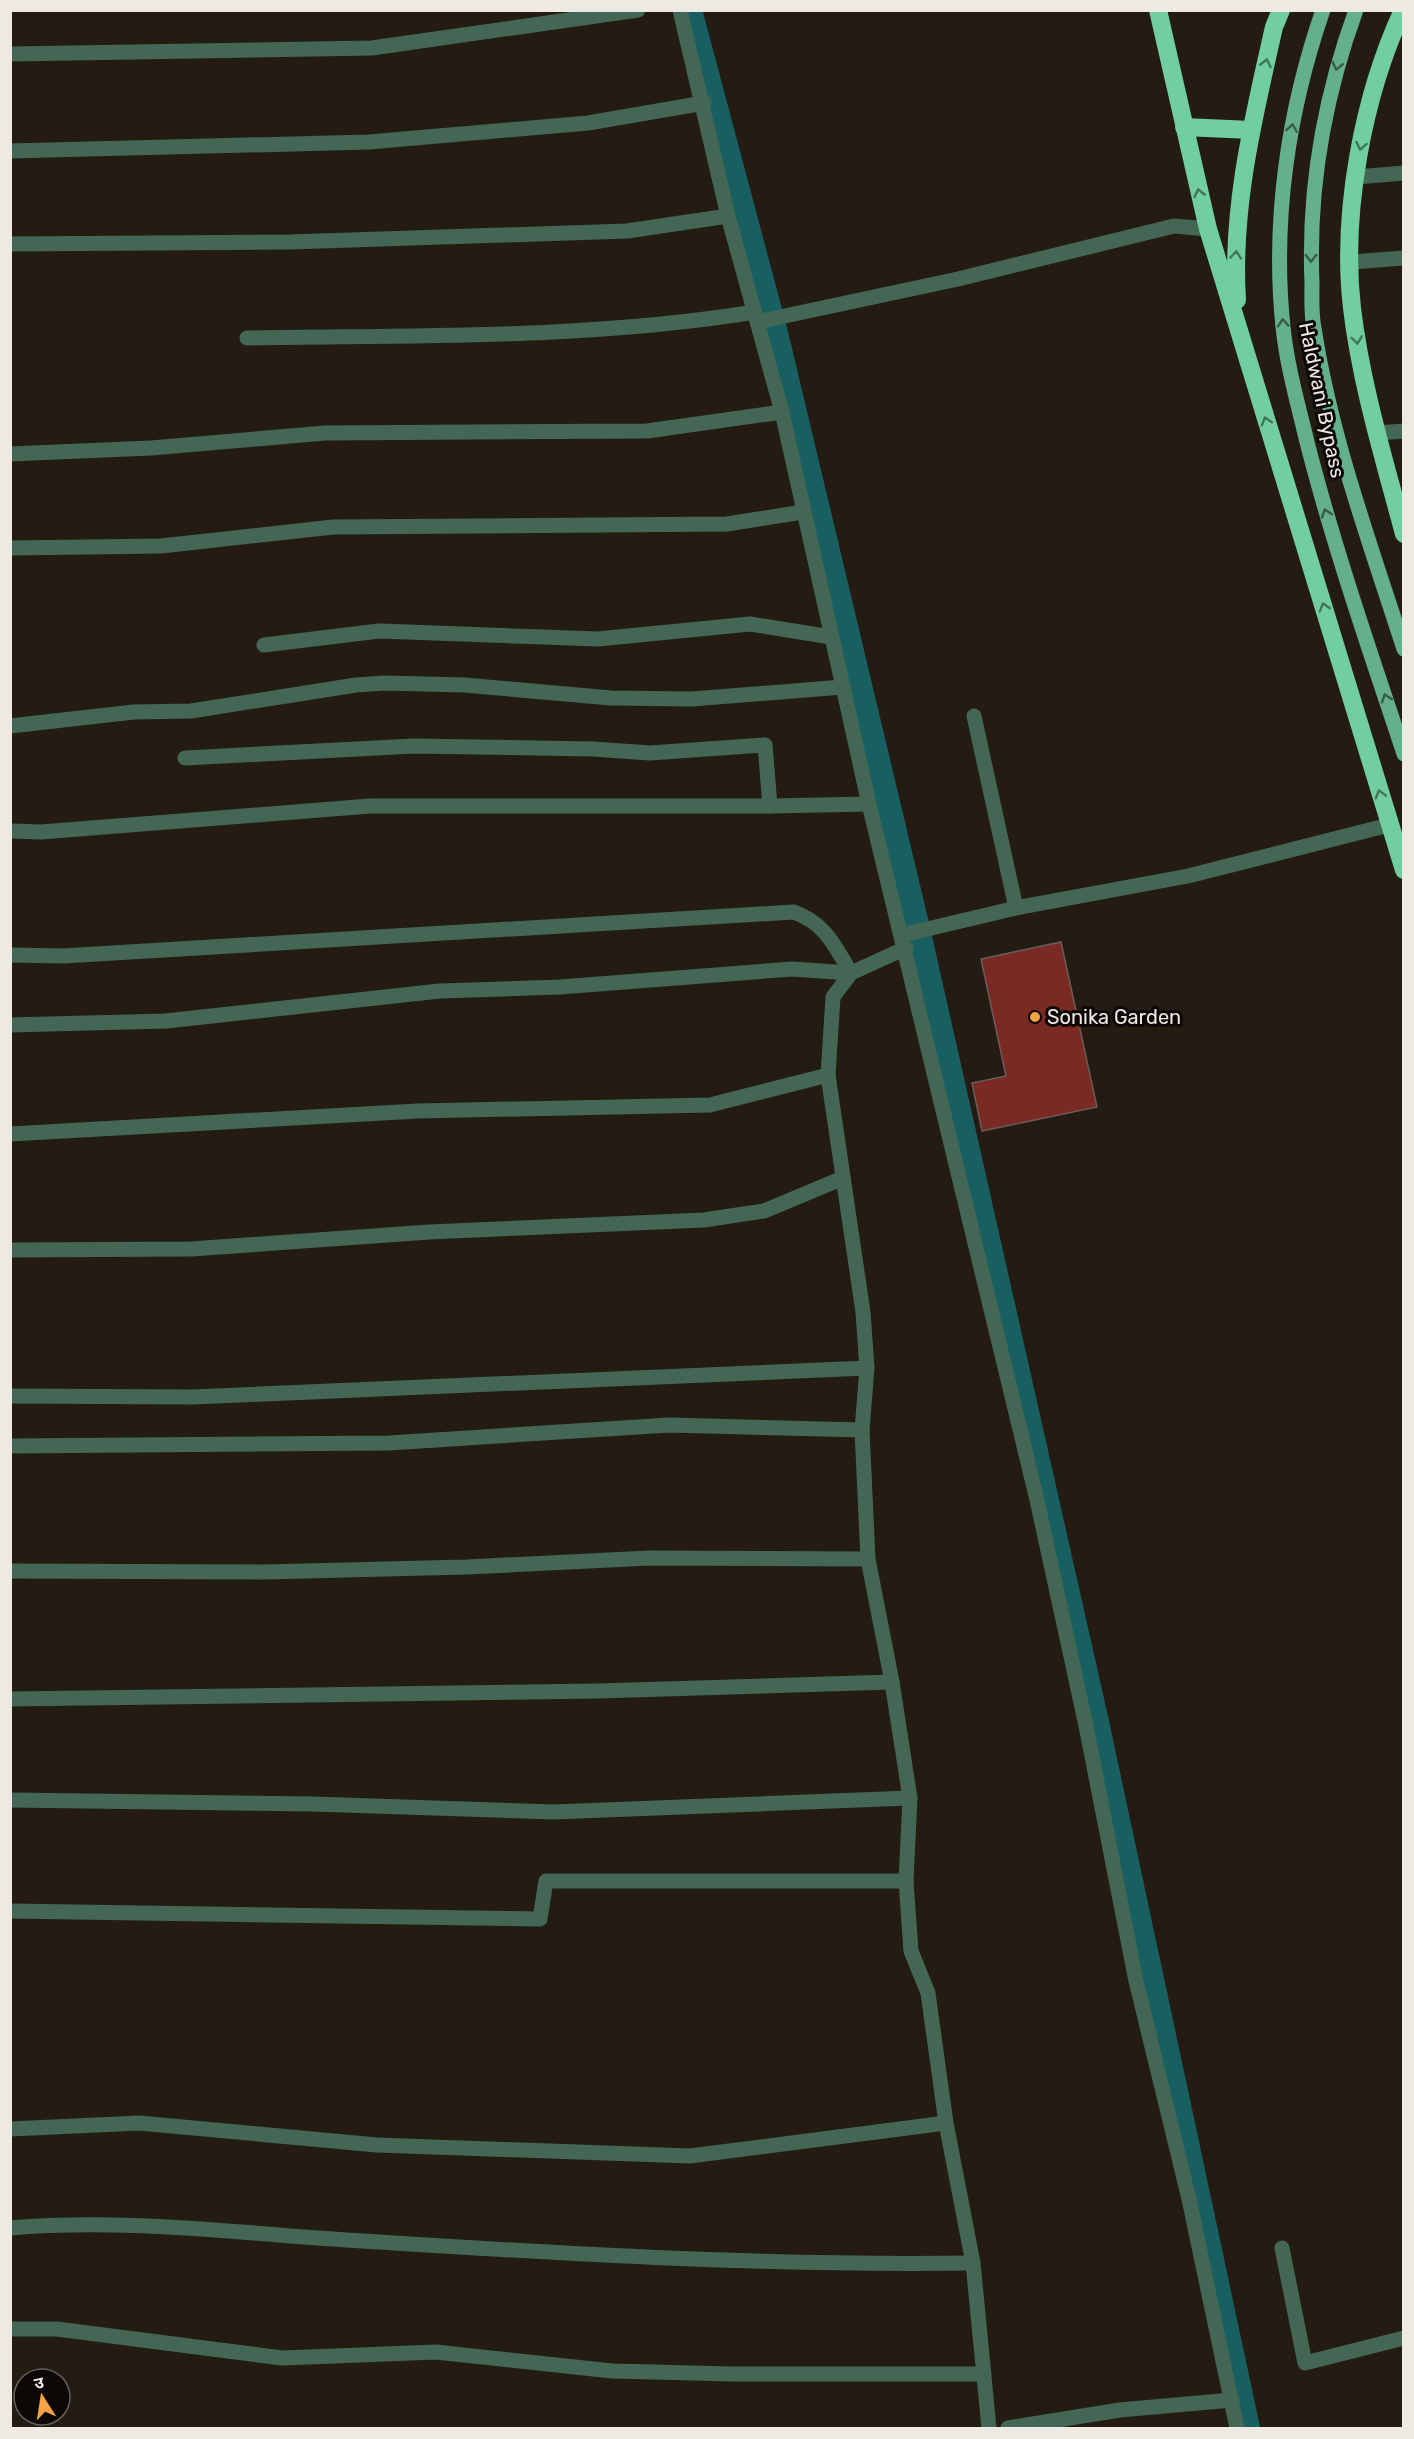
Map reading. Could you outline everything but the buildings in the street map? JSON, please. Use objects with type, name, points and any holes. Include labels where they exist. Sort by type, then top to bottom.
[{"type":"highway","points":[[1158,10],[1208,229],[1404,870]]},
{"type":"highway","points":[[1240,335],[1235,263],[1246,154],[1274,27],[1281,10]]},
{"type":"highway","points":[[1403,10],[1384,56],[1366,119],[1351,217],[1351,262],[1352,305],[1359,357],[1404,534]]},
{"type":"highway","points":[[1184,127],[1251,130]]},
{"type":"main road","name":"Haldwani Bypass","points":[[1323,10],[1296,101],[1288,151],[1281,229],[1283,327],[1292,381],[1323,505],[1404,754]]},
{"type":"main road","name":"Haldwani Bypass","points":[[1356,10],[1338,58],[1319,147],[1311,214],[1313,327],[1341,454],[1404,649]]},
{"type":"street","points":[[10,54],[372,48],[638,10]]},
{"type":"street","points":[[680,10],[704,103],[728,216],[764,318],[803,512],[869,804],[912,937],[1089,1737],[1137,1981],[1189,2199],[1237,2428]]},
{"type":"street","points":[[10,151],[369,141],[588,123],[704,103]]},
{"type":"street","points":[[1356,177],[1404,173]]},
{"type":"street","points":[[10,244],[290,242],[627,231],[728,216]]},
{"type":"street","points":[[247,338],[486,334],[764,318],[958,279],[1174,226],[1208,229]]},
{"type":"street","points":[[1351,262],[1404,258]]},
{"type":"street","points":[[10,454],[151,448],[325,433],[647,431],[783,412]]},
{"type":"street","points":[[1377,433],[1404,431]]},
{"type":"street","points":[[10,548],[160,546],[333,527],[727,524],[803,512]]},
{"type":"street","points":[[264,645],[379,631],[609,639],[750,624],[831,637]]},
{"type":"street","points":[[10,726],[134,712],[191,711],[376,684],[464,685],[611,698],[693,699],[843,687]]},
{"type":"street","points":[[974,716],[1016,908]]},
{"type":"street","points":[[185,758],[414,746],[593,748],[650,753],[765,745],[770,806]]},
{"type":"street","points":[[10,831],[41,832],[370,806],[869,804]]},
{"type":"street","points":[[989,2428],[973,2262],[946,2123],[928,1993],[911,1951],[906,1881],[910,1798],[892,1682],[868,1559],[862,1430],[867,1368],[863,1312],[828,1075],[833,997],[851,973],[912,937],[1016,908],[1188,876],[1389,825]]},
{"type":"street","points":[[10,955],[74,956],[794,912],[813,920],[831,941],[851,973]]},
{"type":"street","points":[[10,1025],[166,1021],[440,991],[560,987],[792,969],[851,973]]},
{"type":"street","points":[[10,1134],[418,1112],[710,1105],[828,1075]]},
{"type":"street","points":[[10,1250],[191,1250],[429,1232],[704,1220],[764,1211],[843,1178]]},
{"type":"street","points":[[10,1396],[193,1397],[867,1368]]},
{"type":"street","points":[[10,1446],[389,1443],[669,1425],[862,1430]]},
{"type":"street","points":[[10,1571],[265,1572],[467,1567],[649,1558],[868,1559]]},
{"type":"street","points":[[10,1699],[598,1691],[892,1682]]},
{"type":"street","points":[[10,1800],[301,1804],[554,1812],[910,1798]]},
{"type":"street","points":[[10,1911],[540,1919],[546,1881],[906,1881]]},
{"type":"street","points":[[10,2129],[140,2123],[377,2145],[690,2156],[946,2123]]},
{"type":"street","points":[[10,2228],[49,2225],[214,2228],[335,2240],[549,2253],[849,2265],[973,2262]]},
{"type":"street","points":[[1282,2248],[1305,2363],[1404,2338]]},
{"type":"street","points":[[10,2330],[57,2329],[282,2358],[436,2352],[612,2371],[733,2374],[984,2374]]},
{"type":"street","points":[[1008,2428],[1120,2410],[1232,2400]]},
{"type":"waterway","points":[[690,10],[776,333],[917,924],[1097,1722],[1248,2428]]},
{"type":"place","name":"Sonika Garden","points":[[1035,1017]]}]
